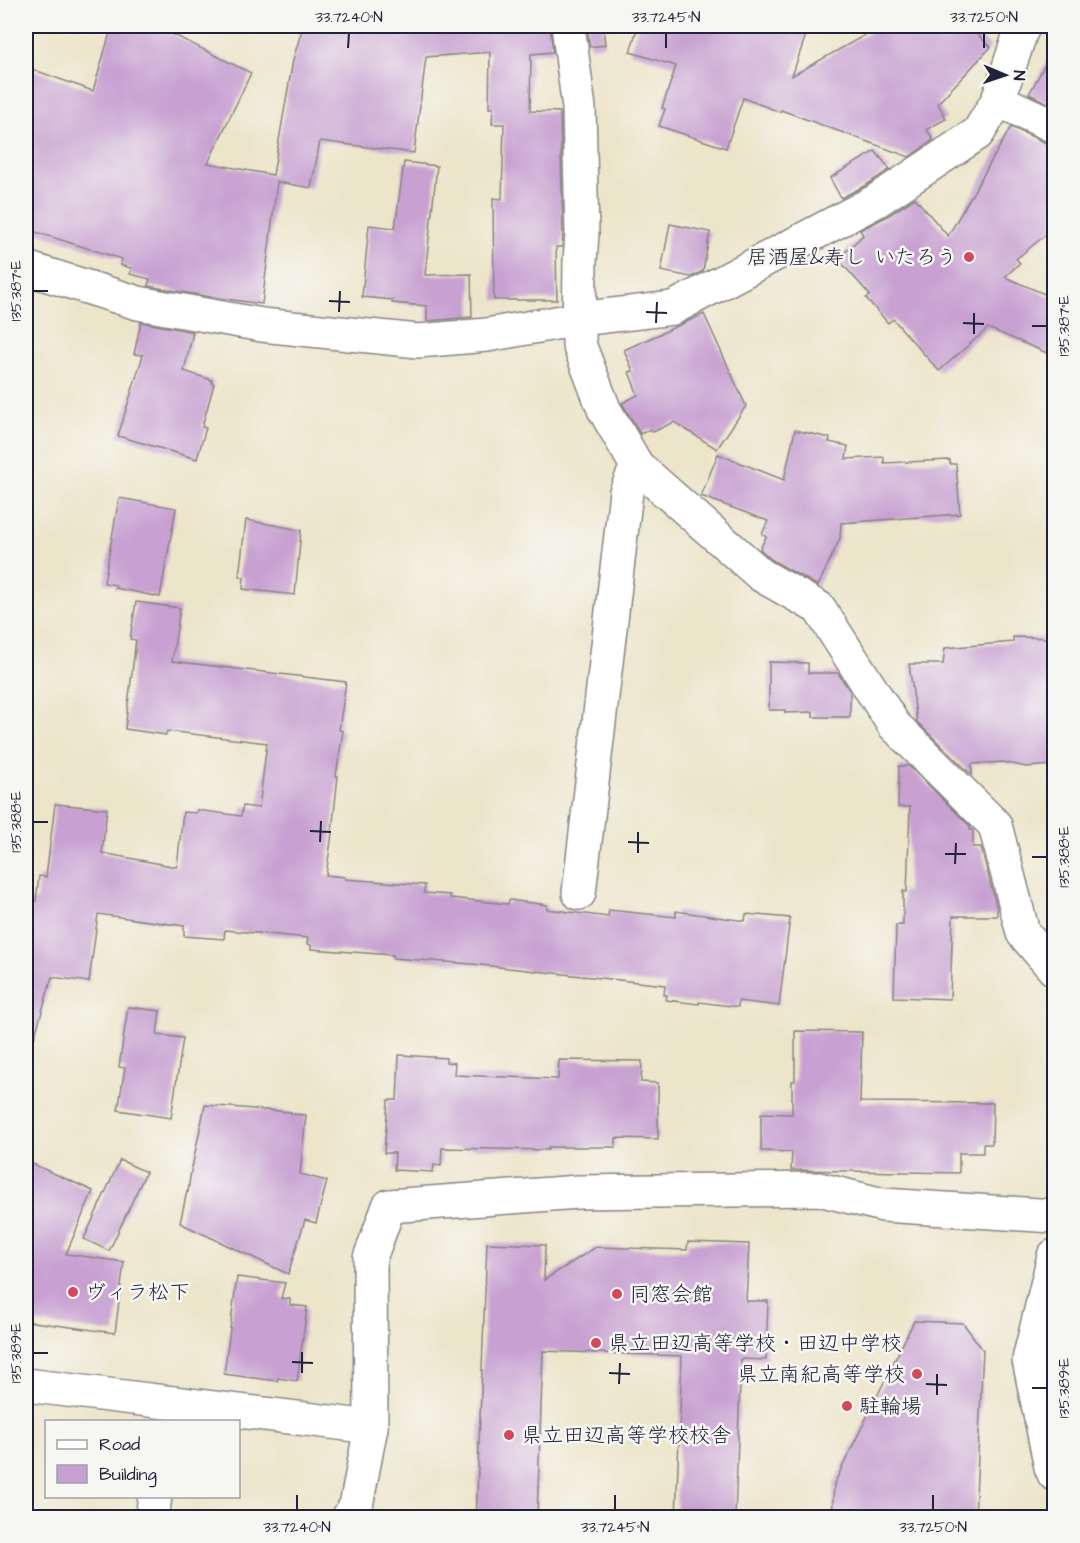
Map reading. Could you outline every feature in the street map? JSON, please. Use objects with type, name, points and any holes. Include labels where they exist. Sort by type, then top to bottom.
[{"type":"street","points":[[568,26],[579,108],[582,234],[579,344],[604,409],[637,466],[761,575],[819,608],[894,725],[995,825],[1023,933],[1054,969]]},
{"type":"street","points":[[26,268],[138,303],[262,325],[418,341],[487,335],[579,319],[673,308],[876,201],[978,133],[998,100],[1024,26]]},
{"type":"street","points":[[998,100],[1054,126]]},
{"type":"street","points":[[579,893],[626,492],[637,466]]},
{"type":"street","points":[[348,1518],[356,1506],[371,1427],[370,1258],[389,1206],[578,1192],[819,1189],[884,1205],[1054,1216]]},
{"type":"street","points":[[1054,1256],[1050,1295],[1029,1360],[1054,1474]]},
{"type":"street","points":[[26,1385],[166,1412],[371,1427]]},
{"type":"street","points":[[152,1518],[154,1498]]},
{"type":"building","points":[[112,26],[173,26],[170,33],[251,73],[208,163],[273,175],[293,60],[303,26],[550,26],[553,52],[531,54],[530,111],[560,112],[563,234],[562,247],[556,247],[557,300],[494,300],[493,198],[502,199],[504,124],[492,124],[493,108],[489,108],[490,52],[426,57],[414,153],[320,141],[311,188],[277,182],[262,304],[148,286],[150,279],[130,274],[131,268],[120,265],[122,259],[26,229],[26,67],[93,91]]},
{"type":"building","points":[[587,26],[603,26],[605,45],[590,47]]},
{"type":"building","points":[[638,26],[809,26],[792,76],[881,26],[968,26],[991,47],[938,103],[946,119],[927,129],[933,140],[909,157],[743,98],[726,148],[659,126],[665,109],[662,108],[676,66],[630,52]]},
{"type":"building","points":[[1054,48],[1054,106],[1029,94]]},
{"type":"building","points":[[1011,127],[1054,145],[1054,228],[1016,259],[1020,263],[1005,277],[1054,298],[1054,356],[988,328],[939,371],[893,319],[888,323],[866,298],[870,295],[838,259],[863,235],[860,230],[886,217],[915,198],[948,236]]},
{"type":"building","points":[[875,151],[890,169],[841,198],[830,178]]},
{"type":"building","points":[[404,162],[437,166],[425,275],[471,274],[472,317],[427,321],[427,306],[392,303],[393,300],[362,297],[369,225],[395,228]]},
{"type":"building","points":[[670,224],[710,232],[703,271],[691,277],[661,271]]},
{"type":"building","points":[[704,314],[746,406],[717,449],[674,422],[653,432],[651,429],[640,434],[622,403],[638,395],[629,372],[633,371],[624,350]]},
{"type":"building","points":[[141,322],[193,332],[184,371],[212,380],[214,384],[202,427],[206,428],[197,459],[118,436],[143,355],[134,354]]},
{"type":"building","points":[[795,430],[830,438],[829,442],[848,446],[846,459],[884,457],[884,463],[950,460],[950,464],[956,464],[960,514],[841,523],[840,538],[818,586],[772,560],[760,549],[766,537],[762,534],[768,521],[701,496],[718,454],[784,480]]},
{"type":"building","points":[[119,498],[176,508],[160,597],[115,588],[116,585],[104,583]]},
{"type":"building","points":[[246,520],[301,530],[295,595],[243,589],[244,577],[239,576]]},
{"type":"building","points":[[136,602],[180,608],[172,661],[346,682],[339,730],[343,731],[326,875],[345,877],[345,879],[425,885],[424,893],[450,895],[450,898],[508,904],[509,900],[547,905],[547,909],[608,917],[609,910],[676,917],[676,911],[745,921],[746,914],[790,918],[779,1006],[738,1001],[738,1007],[666,1000],[665,985],[472,964],[393,958],[393,955],[311,949],[311,945],[307,944],[308,938],[225,930],[224,939],[184,936],[184,926],[98,914],[89,982],[52,977],[34,1039],[26,1038],[26,900],[36,901],[39,876],[46,877],[55,804],[107,809],[102,853],[177,867],[183,812],[196,813],[197,810],[241,816],[243,806],[259,808],[267,743],[167,731],[166,735],[125,729],[136,640],[130,639]]},
{"type":"building","points":[[1013,637],[1054,638],[1054,765],[1026,767],[1003,762],[972,764],[972,775],[917,722],[909,664],[943,664],[945,648],[1013,642]]},
{"type":"building","points":[[769,662],[808,663],[808,673],[838,673],[850,691],[850,717],[813,717],[813,712],[785,713],[785,710],[769,710]]},
{"type":"building","points":[[899,766],[909,766],[970,826],[970,830],[973,830],[973,847],[981,847],[997,909],[997,916],[953,916],[950,999],[894,997],[896,925],[903,925],[903,891],[907,892],[910,807],[898,807]]},
{"type":"building","points":[[128,1007],[160,1011],[157,1035],[183,1038],[171,1118],[118,1110],[125,1068],[119,1067]]},
{"type":"building","points":[[795,1031],[862,1032],[860,1102],[993,1103],[992,1144],[983,1144],[983,1153],[959,1153],[959,1173],[791,1170],[792,1152],[761,1151],[761,1113],[792,1114],[792,1081],[795,1081]]},
{"type":"building","points":[[399,1055],[446,1058],[446,1062],[455,1063],[454,1075],[558,1079],[559,1060],[642,1061],[641,1082],[658,1083],[658,1139],[616,1138],[616,1147],[548,1147],[548,1150],[442,1148],[441,1166],[434,1165],[433,1172],[394,1170],[395,1153],[384,1153],[388,1100],[397,1100]]},
{"type":"building","points":[[205,1105],[306,1115],[300,1174],[327,1181],[316,1223],[305,1220],[288,1274],[180,1223]]},
{"type":"building","points":[[120,1160],[146,1172],[109,1251],[84,1239]]},
{"type":"building","name":"ヴィラ松下","points":[[26,1161],[93,1191],[66,1254],[124,1262],[115,1333],[26,1321]]},
{"type":"building","points":[[688,1242],[749,1244],[746,1301],[768,1301],[766,1360],[741,1359],[735,1518],[676,1518],[682,1356],[543,1351],[537,1518],[476,1518],[487,1243],[545,1245],[544,1280],[596,1247],[687,1250]]},
{"type":"building","points":[[237,1277],[285,1283],[281,1298],[290,1299],[290,1305],[307,1307],[297,1381],[278,1378],[277,1381],[224,1374]]},
{"type":"building","points":[[914,1321],[963,1323],[983,1350],[975,1518],[832,1518],[834,1484]]},
{"type":"place","name":"居酒屋&寿し いたろう","points":[[969,257]]},
{"type":"place","name":"ヴィラ松下","points":[[73,1292]]},
{"type":"place","name":"同窓会館","points":[[617,1294]]},
{"type":"place","name":"県立田辺高等学校・田辺中学校","points":[[596,1343]]},
{"type":"place","name":"県立南紀高等学校","points":[[917,1374]]},
{"type":"place","name":"駐輪場","points":[[847,1406]]},
{"type":"place","name":"県立田辺高等学校校舎","points":[[509,1435]]}]
